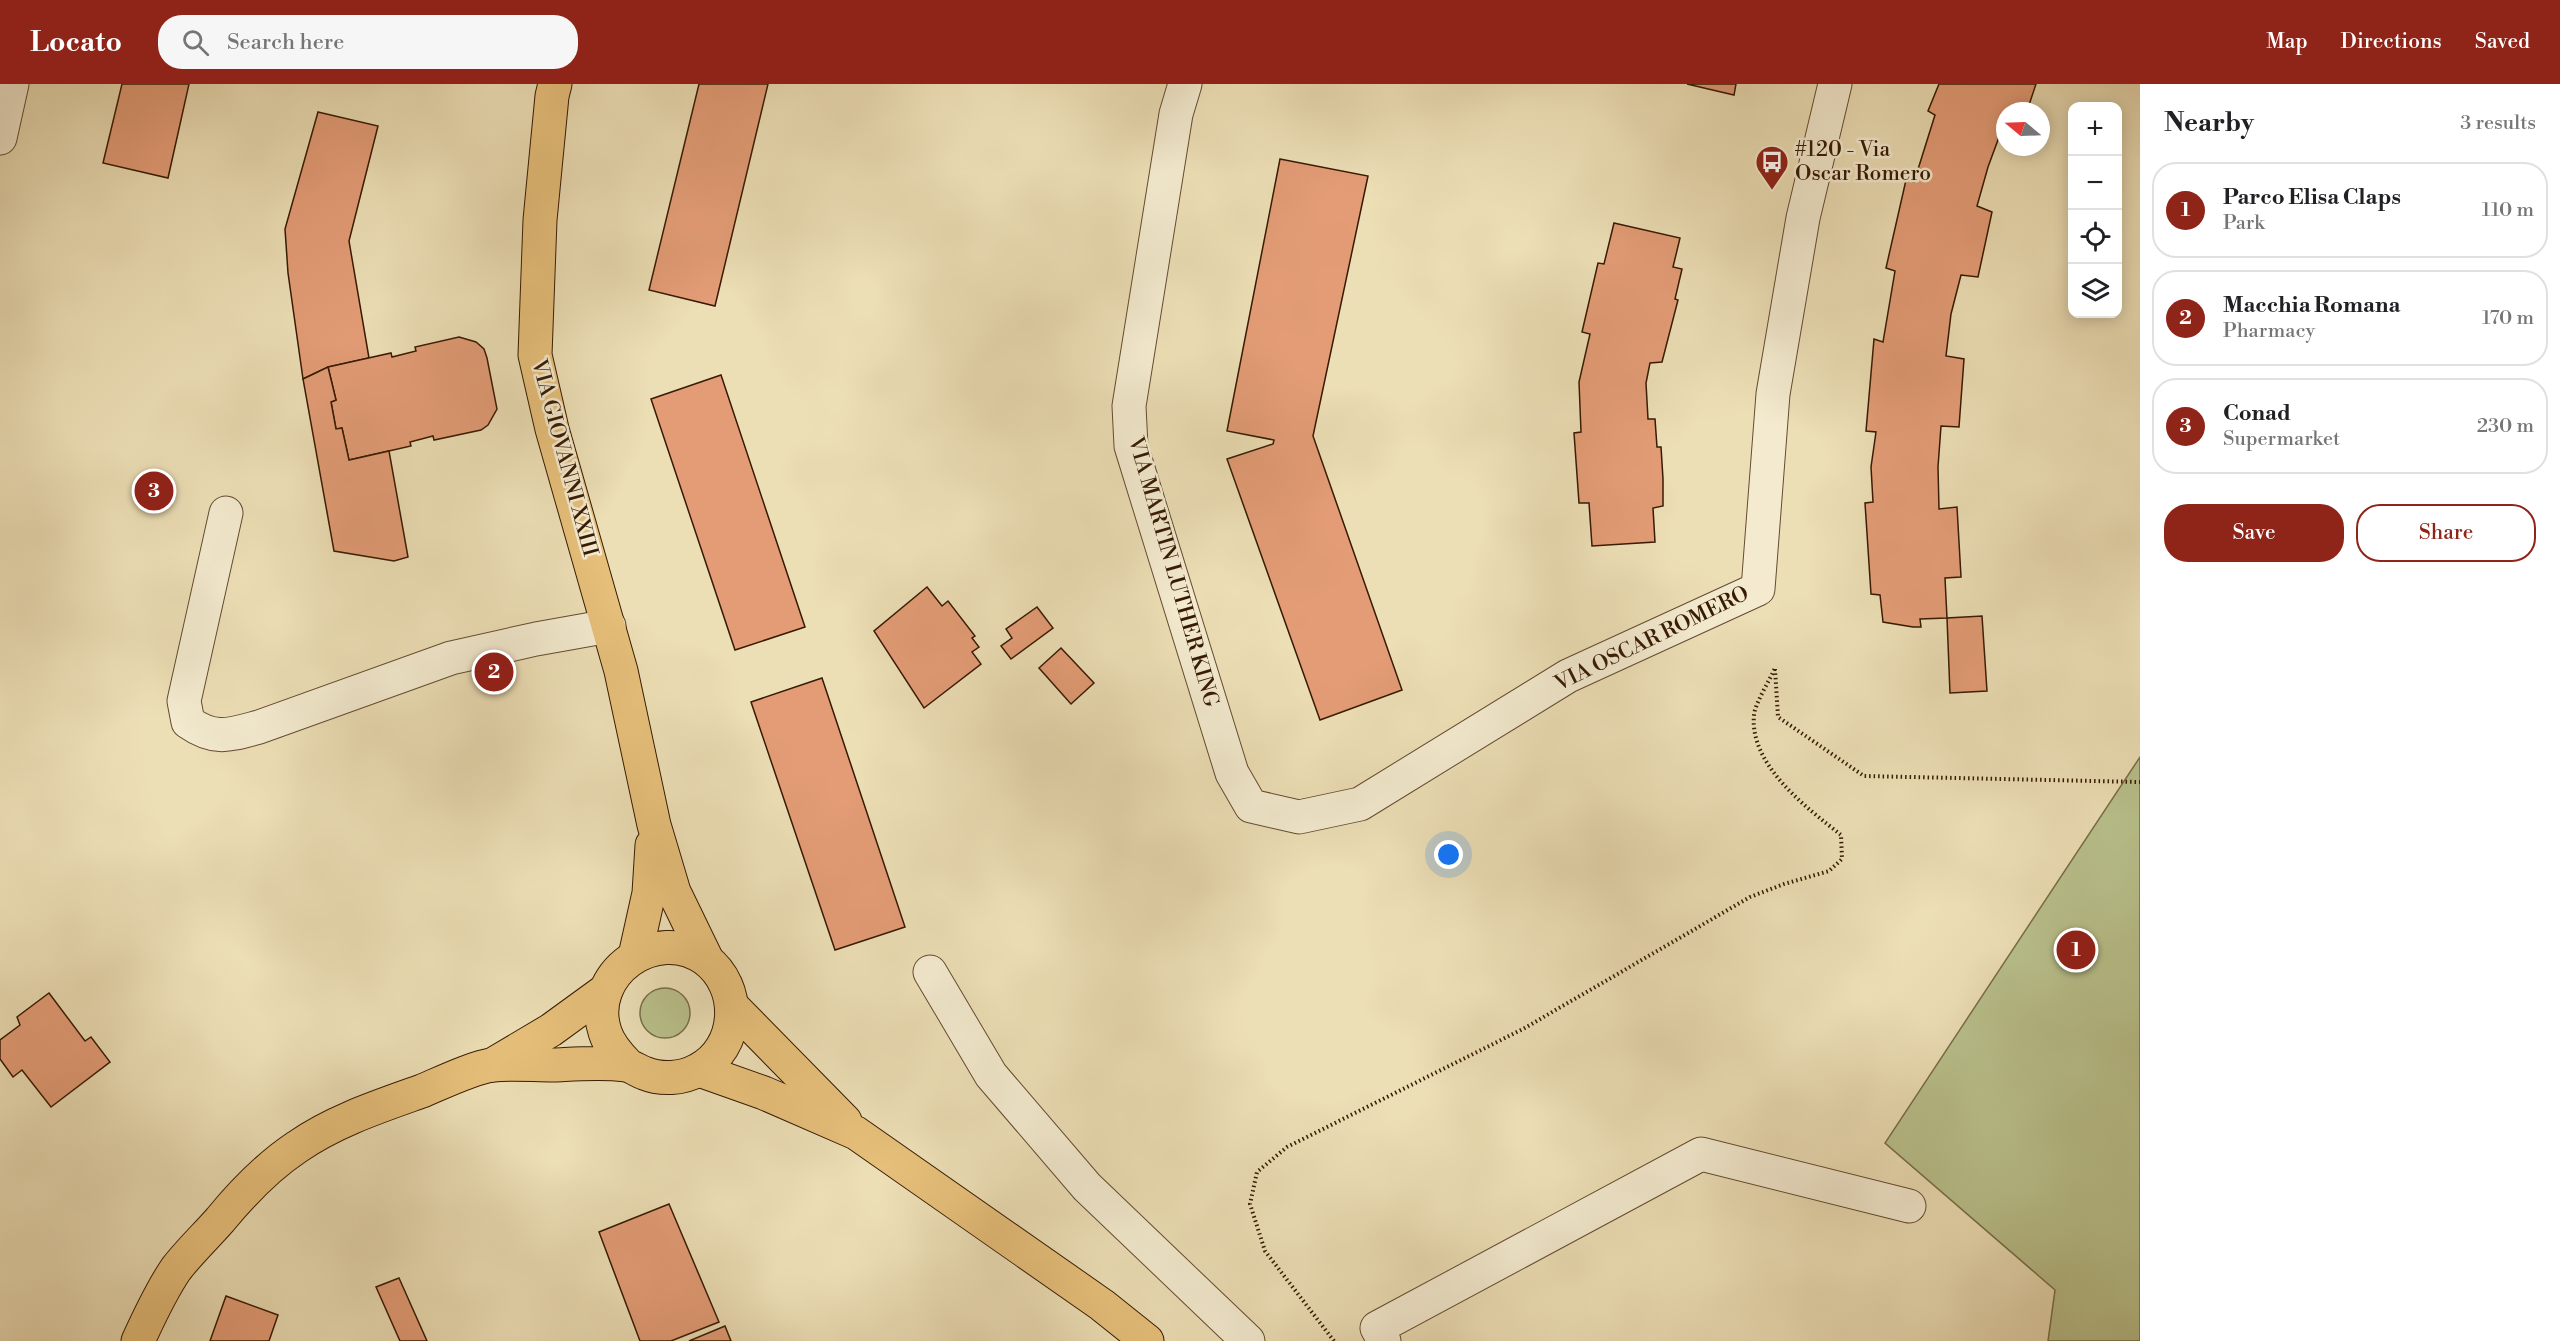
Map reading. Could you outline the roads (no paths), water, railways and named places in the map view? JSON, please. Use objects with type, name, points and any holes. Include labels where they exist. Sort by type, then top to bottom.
[{"type":"main road","name":"VIA GIOVANNI XXIII","points":[[555,84],[540,220],[535,355],[552,429],[621,670],[654,825],[674,892],[707,960]]},
{"type":"main road","name":"VIA GIOVANNI XXIII","points":[[635,956],[649,893],[654,825]]},
{"type":"main road","points":[[672,947],[684,949],[707,960],[724,980],[732,1006],[730,1031],[718,1053],[699,1070],[675,1077],[650,1076],[628,1065],[614,1050],[604,1031],[602,1010],[606,990],[617,970],[647,950],[672,947]]},
{"type":"main road","points":[[138,1341],[176,1270],[254,1180],[298,1146],[357,1114],[492,1065],[551,1030],[606,990]]},
{"type":"main road","points":[[732,1006],[856,1133],[1102,1305],[1147,1341]]},
{"type":"main road","points":[[492,1065],[628,1065]]},
{"type":"main road","points":[[699,1070],[764,1093],[856,1133]]},
{"type":"street","points":[[0,138],[12,84]]},
{"type":"street","name":"VIA MARTIN LUTHER KING","points":[[1185,84],[1176,114],[1129,406],[1131,446],[1232,773],[1251,806]]},
{"type":"street","name":"VIA OSCAR ROMERO","points":[[1251,806],[1299,817],[1360,804],[1568,676],[1758,589],[1773,394],[1803,218],[1834,84]]},
{"type":"street","points":[[226,513],[184,701],[188,722],[201,732],[213,736],[228,735],[259,727],[451,658],[609,626]]},
{"type":"street","points":[[930,972],[991,1075],[1072,1170],[1248,1341]]},
{"type":"street","points":[[1384,1341],[1377,1328],[1701,1154],[1909,1206]]},
{"type":"place","name":"#120 - Via Oscar Romero","points":[[1772,191]]},
{"type":"place","name":"Conad","points":[[154,491]]},
{"type":"place","name":"Macchia Romana","points":[[494,672]]},
{"type":"place","name":"Parco Elisa Claps","points":[[2076,950]]}]
